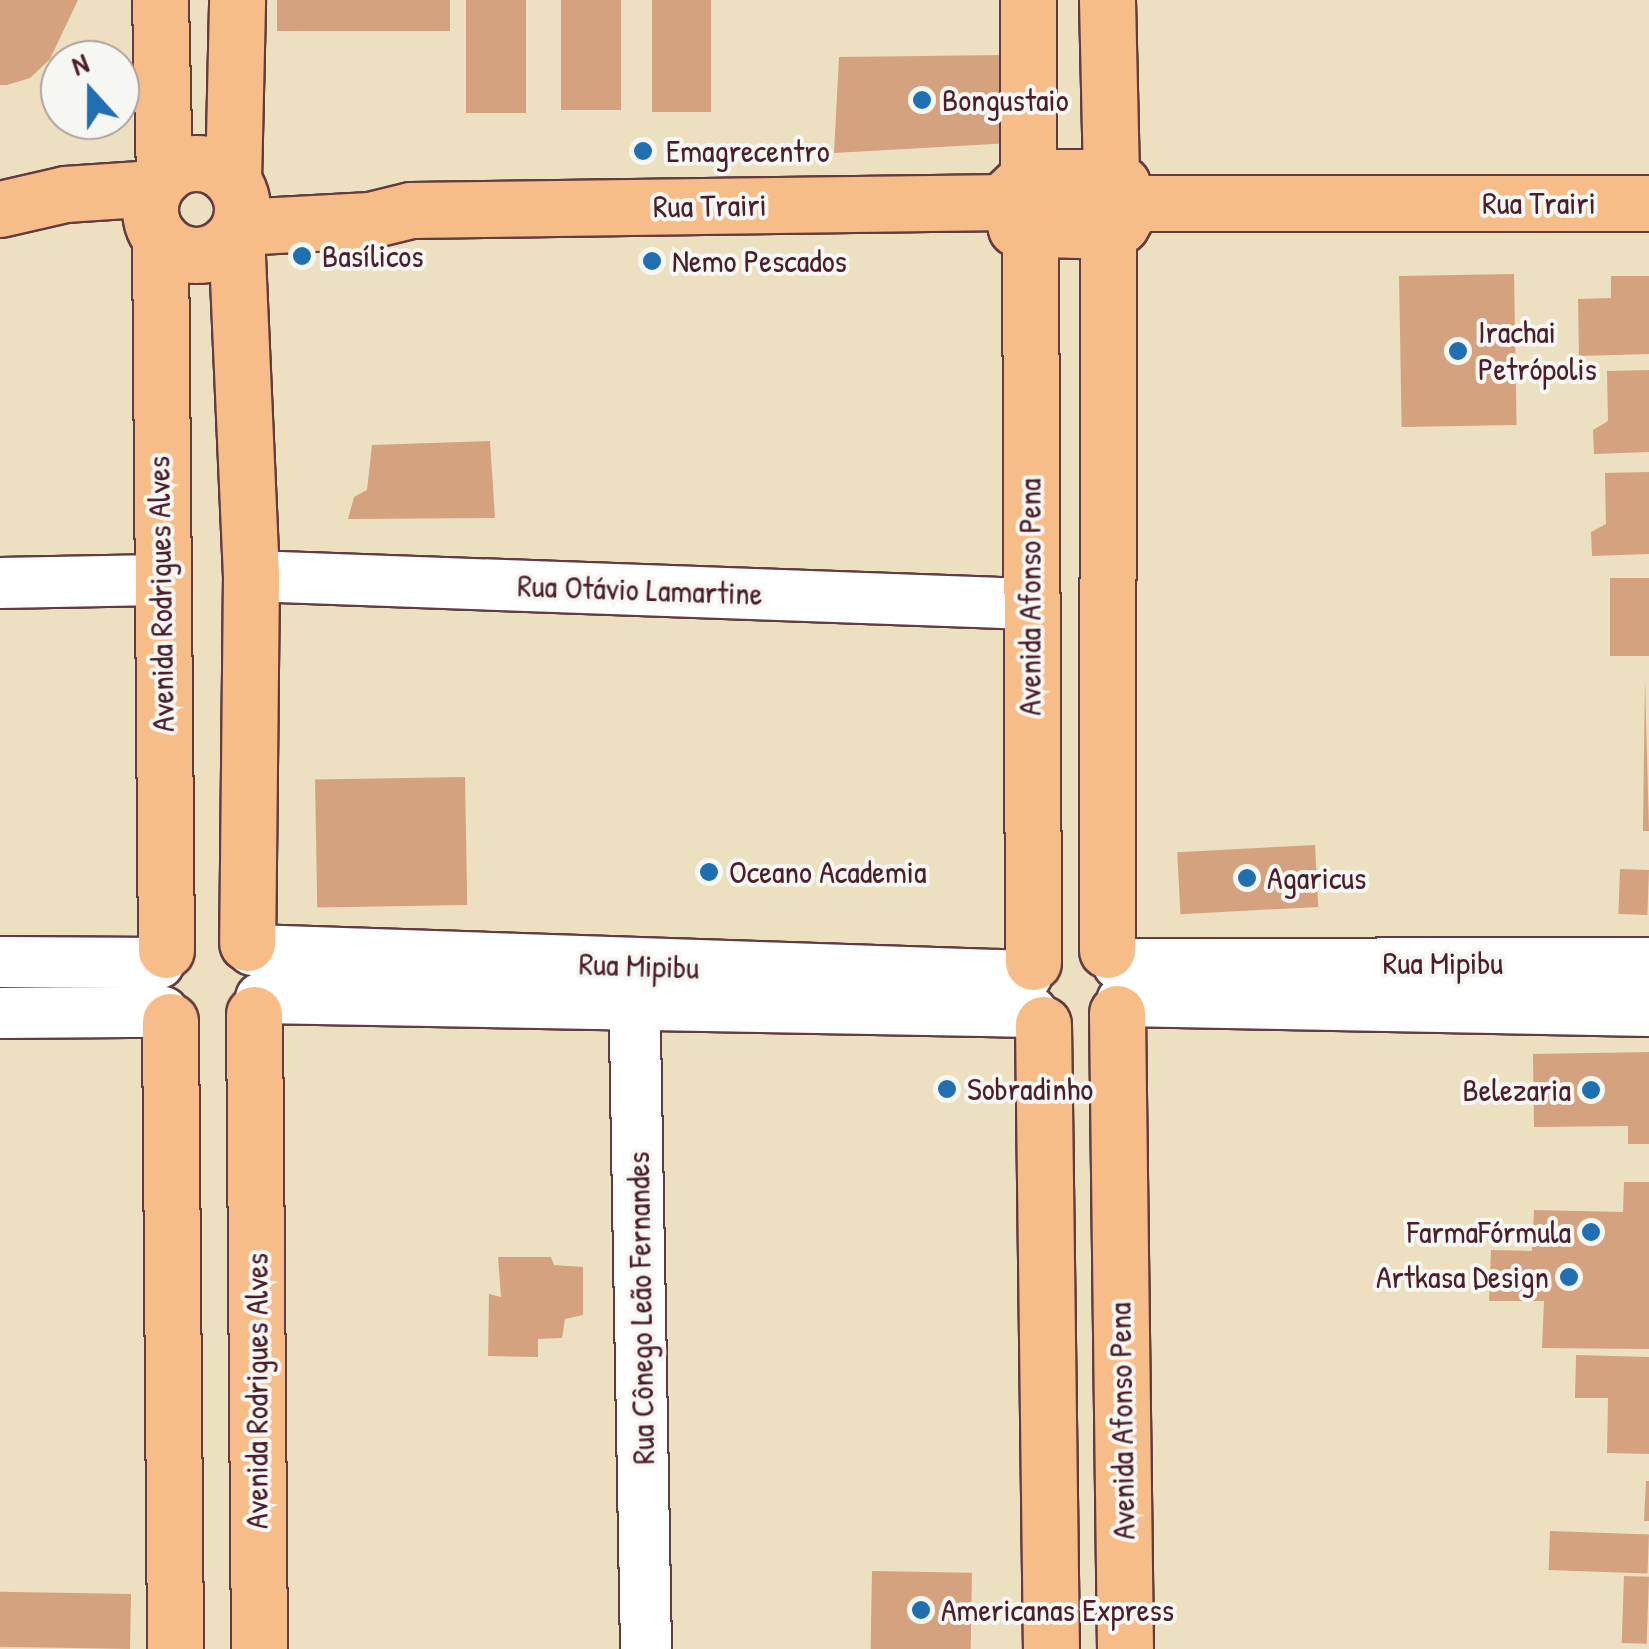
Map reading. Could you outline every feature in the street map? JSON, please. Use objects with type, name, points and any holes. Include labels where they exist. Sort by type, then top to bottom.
[{"type":"main road","name":"Avenida Rodrigues Alves","points":[[160,0],[159,580],[175,1649]]},
{"type":"main road","name":"Avenida Rodrigues Alves","points":[[237,0],[237,209],[251,576],[259,1649]]},
{"type":"main road","name":"Avenida Afonso Pena","points":[[1028,0],[1022,204],[1034,994],[1051,1649]]},
{"type":"main road","name":"Avenida Afonso Pena","points":[[1107,0],[1116,204],[1116,982],[1125,1649]]},
{"type":"main road","points":[[191,164],[206,165],[237,209],[206,254],[180,252],[158,208],[191,164]]},
{"type":"main road","points":[[5,209],[65,194],[158,208]]},
{"type":"main road","name":"Rua Trairi","points":[[237,209],[370,195],[411,210],[1649,202]]},
{"type":"main road","points":[[220,930],[253,976],[236,1030],[214,1036],[190,1034],[165,986],[190,932],[220,930]]},
{"type":"main road","points":[[1076,938],[1116,982],[1106,1025],[1074,1036],[1034,994],[1044,949],[1076,938]]},
{"type":"street","name":"Rua Otávio Lamartine","points":[[251,576],[1030,604]]},
{"type":"street","points":[[0,583],[159,580]]},
{"type":"street","points":[[0,962],[165,986]]},
{"type":"street","name":"Rua Mipibu","points":[[1116,982],[1649,964]]},
{"type":"street","name":"Rua Mipibu","points":[[253,976],[635,988],[1034,994]]},
{"type":"street","name":"Rua Mipibu","points":[[1116,982],[1649,1011]]},
{"type":"street","points":[[0,1013],[165,986]]},
{"type":"street","name":"Rua Cônego Leão Fernandes","points":[[635,988],[646,1649]]},
{"type":"building","points":[[0,0],[78,0],[59,40],[40,40],[40,68],[30,78],[0,85]]},
{"type":"building","points":[[277,0],[450,0],[450,31],[277,31]]},
{"type":"building","points":[[466,0],[526,0],[526,113],[466,113]]},
{"type":"building","points":[[561,0],[621,0],[621,110],[561,110]]},
{"type":"building","points":[[652,0],[711,0],[711,112],[652,112]]},
{"type":"building","name":"Bongustaio","points":[[1004,55],[1011,143],[834,153],[839,57]]},
{"type":"building","name":"Irachai Petrópolis","points":[[1514,274],[1517,425],[1402,427],[1399,276]]},
{"type":"building","points":[[1611,276],[1649,276],[1649,354],[1579,356],[1578,299],[1611,298]]},
{"type":"building","points":[[1649,370],[1649,452],[1594,454],[1593,430],[1608,421],[1607,371]]},
{"type":"building","points":[[490,441],[495,518],[348,519],[354,497],[367,490],[372,445]]},
{"type":"building","points":[[1649,472],[1649,554],[1592,556],[1591,532],[1606,524],[1605,473]]},
{"type":"building","points":[[1610,578],[1649,578],[1649,656],[1610,656]]},
{"type":"building","points":[[1645,680],[1649,831],[1643,831]]},
{"type":"building","points":[[465,777],[467,905],[317,908],[315,780]]},
{"type":"building","name":"Agaricus","points":[[1315,845],[1318,907],[1180,914],[1177,852]]},
{"type":"building","points":[[1620,869],[1649,870],[1647,915],[1618,914]]},
{"type":"building","name":"Belezaria","points":[[1649,1052],[1649,1144],[1628,1144],[1628,1126],[1534,1127],[1533,1054]]},
{"type":"building","name":"Artkasa Design","points":[[1624,1182],[1649,1182],[1649,1349],[1542,1348],[1544,1301],[1489,1301],[1491,1250],[1532,1251],[1534,1210],[1623,1212]]},
{"type":"building","points":[[498,1257],[551,1257],[554,1265],[583,1267],[583,1315],[565,1319],[562,1338],[538,1339],[538,1357],[488,1356],[489,1294],[501,1297]]},
{"type":"building","points":[[1576,1355],[1649,1357],[1649,1454],[1607,1453],[1608,1398],[1575,1398]]},
{"type":"building","points":[[1649,1481],[1649,1521],[1644,1521]]},
{"type":"building","points":[[1550,1531],[1649,1534],[1648,1573],[1549,1570]]},
{"type":"building","name":"Americanas Express","points":[[872,1571],[972,1573],[971,1649],[871,1649]]},
{"type":"building","points":[[1624,1576],[1649,1577],[1647,1644],[1622,1643]]},
{"type":"building","points":[[0,1592],[131,1594],[130,1649],[0,1647]]},
{"type":"place","name":"Bongustaio","points":[[922,100]]},
{"type":"place","name":"Emagrecentro","points":[[643,151]]},
{"type":"place","name":"Basílicos","points":[[302,256]]},
{"type":"place","name":"Nemo Pescados","points":[[652,261]]},
{"type":"place","name":"Irachai Petrópolis","points":[[1458,351]]},
{"type":"place","name":"Oceano Academia","points":[[709,872]]},
{"type":"place","name":"Agaricus","points":[[1247,878]]},
{"type":"place","name":"Sobradinho","points":[[947,1089]]},
{"type":"place","name":"Belezaria","points":[[1591,1090]]},
{"type":"place","name":"FarmaFórmula","points":[[1591,1232]]},
{"type":"place","name":"Artkasa Design","points":[[1569,1277]]},
{"type":"place","name":"Americanas Express","points":[[921,1610]]}]
